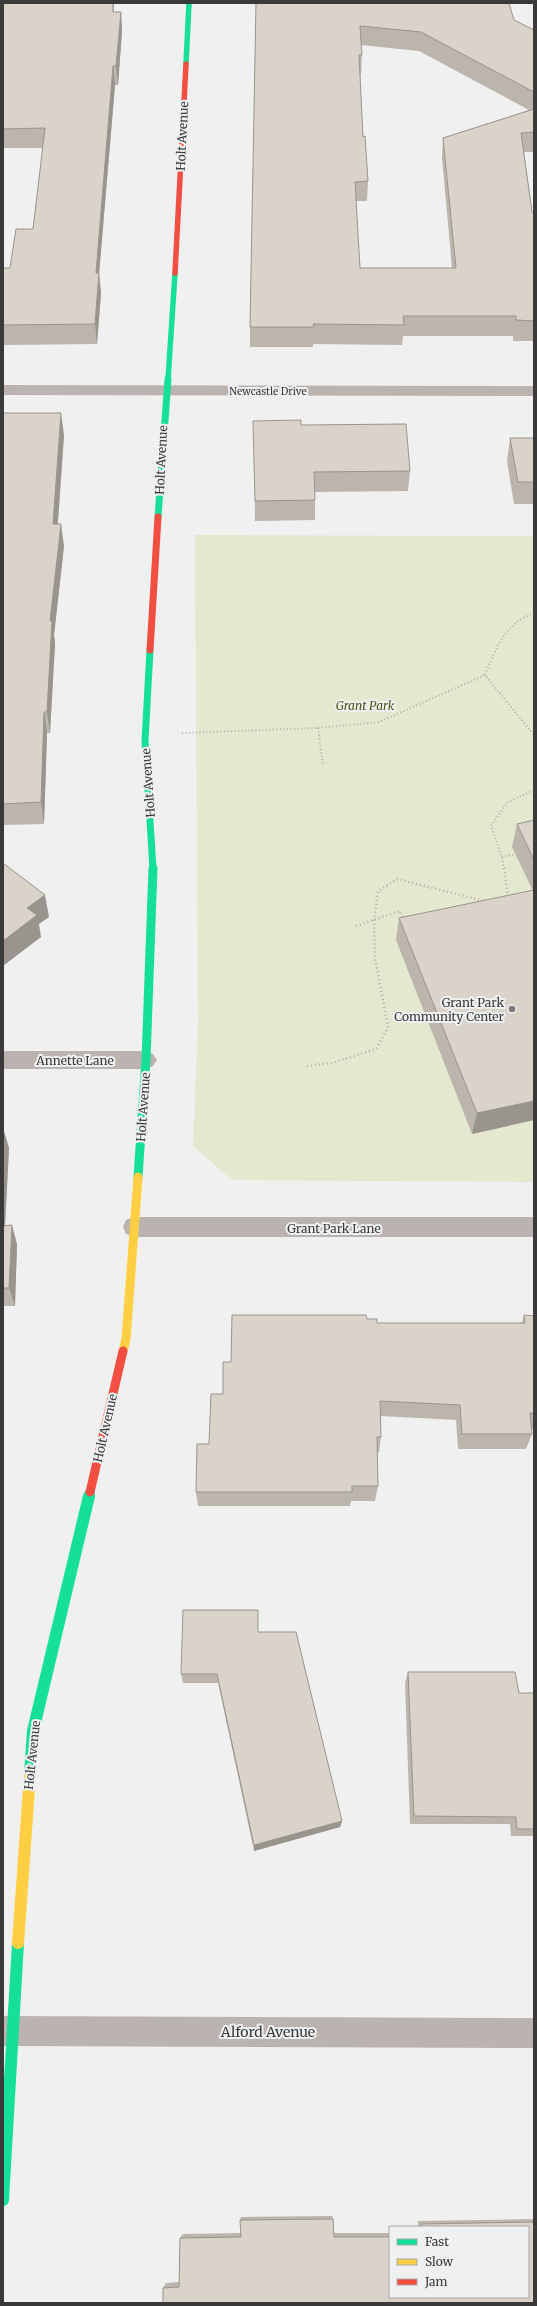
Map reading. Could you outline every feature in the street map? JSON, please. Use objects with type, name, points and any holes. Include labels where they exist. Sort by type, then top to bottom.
[{"type":"street","name":"Holt Avenue","points":[[3,2200],[7,2032],[33,1731],[126,1339],[146,1060],[153,866],[145,734],[170,358],[189,3]]},
{"type":"street","name":"Newcastle Drive","points":[[3,390],[534,391]]},
{"type":"street","name":"Annette Lane","points":[[3,1060],[146,1060]]},
{"type":"street","name":"Grant Park Lane","points":[[134,1227],[534,1227]]},
{"type":"street","name":"Alford Avenue","points":[[7,2032],[534,2033]]},
{"type":"path","points":[[145,734],[318,728],[379,722],[485,675],[502,635],[525,615],[534,613]]},
{"type":"path","points":[[485,675],[534,735]]},
{"type":"path","points":[[318,728],[323,765]]},
{"type":"path","points":[[509,902],[502,857],[491,826],[508,802],[534,790]]},
{"type":"path","points":[[502,857],[516,854]]},
{"type":"path","points":[[307,1066],[332,1063],[376,1049],[388,1027],[375,958],[374,920],[378,891],[397,880],[490,902]]},
{"type":"path","points":[[356,926],[400,911],[405,923]]},
{"type":"green space","name":"Grant Park","points":[[195,535],[534,536],[534,1182],[232,1180],[193,1146],[198,1024]]},
{"type":"building","points":[[3,3],[113,3],[113,12],[121,12],[116,66],[113,66],[96,273],[99,273],[95,324],[3,325],[3,268],[10,268],[16,229],[33,229],[45,128],[3,129]]},
{"type":"building","points":[[256,3],[509,3],[514,20],[534,30],[534,92],[421,32],[360,26],[362,55],[359,55],[363,137],[365,136],[368,181],[355,182],[360,268],[456,268],[443,138],[534,109],[534,132],[521,133],[532,212],[534,212],[534,321],[516,320],[516,316],[403,316],[404,325],[313,324],[314,327],[250,327]]},
{"type":"building","points":[[3,413],[61,413],[53,524],[61,524],[50,621],[52,621],[47,712],[44,712],[41,802],[3,804]]},
{"type":"building","points":[[301,420],[301,425],[406,424],[410,471],[314,472],[315,500],[255,501],[253,421]]},
{"type":"building","points":[[510,438],[534,438],[534,482],[518,482]]},
{"type":"building","points":[[534,820],[534,860],[517,824]]},
{"type":"building","points":[[3,863],[45,895],[27,908],[37,915],[3,941]]},
{"type":"building","points":[[534,890],[534,1101],[477,1113],[399,918]]},
{"type":"building","points":[[12,1225],[9,1288],[3,1288],[3,1226]]},
{"type":"building","points":[[232,1315],[366,1315],[367,1319],[377,1319],[377,1323],[525,1323],[524,1315],[534,1316],[534,1413],[530,1413],[532,1434],[462,1434],[460,1405],[380,1401],[381,1437],[377,1437],[378,1486],[352,1486],[352,1492],[196,1492],[197,1444],[209,1444],[211,1394],[223,1394],[223,1362],[231,1362]]},
{"type":"building","points":[[183,1610],[258,1610],[258,1632],[296,1632],[342,1821],[254,1845],[217,1674],[181,1674]]},
{"type":"building","points":[[408,1672],[515,1672],[519,1693],[534,1693],[534,1829],[517,1829],[516,1817],[414,1816]]},
{"type":"building","points":[[333,2219],[334,2237],[389,2237],[389,2298],[529,2298],[529,2226],[422,2226],[422,2224],[534,2222],[534,2303],[163,2303],[163,2288],[179,2287],[180,2238],[241,2237],[240,2220]]},
{"type":"traffic: fast","points":[[186,64],[189,3]]},
{"type":"traffic: fast","points":[[158,517],[175,273]]},
{"type":"traffic: fast","points":[[138,1177],[146,1060],[153,866],[145,741],[150,650]]},
{"type":"traffic: fast","points":[[30,1774],[33,1731],[90,1492]]},
{"type":"traffic: fast","points":[[3,2200],[18,1943]]},
{"type":"traffic: slow","points":[[123,1351],[126,1339],[138,1177]]},
{"type":"traffic: slow","points":[[18,1943],[30,1774]]},
{"type":"traffic: jam","points":[[175,273],[186,64]]},
{"type":"traffic: jam","points":[[150,650],[158,517]]},
{"type":"traffic: jam","points":[[90,1492],[123,1351]]},
{"type":"place","name":"Grant Park Community Center","points":[[512,1009]]}]
